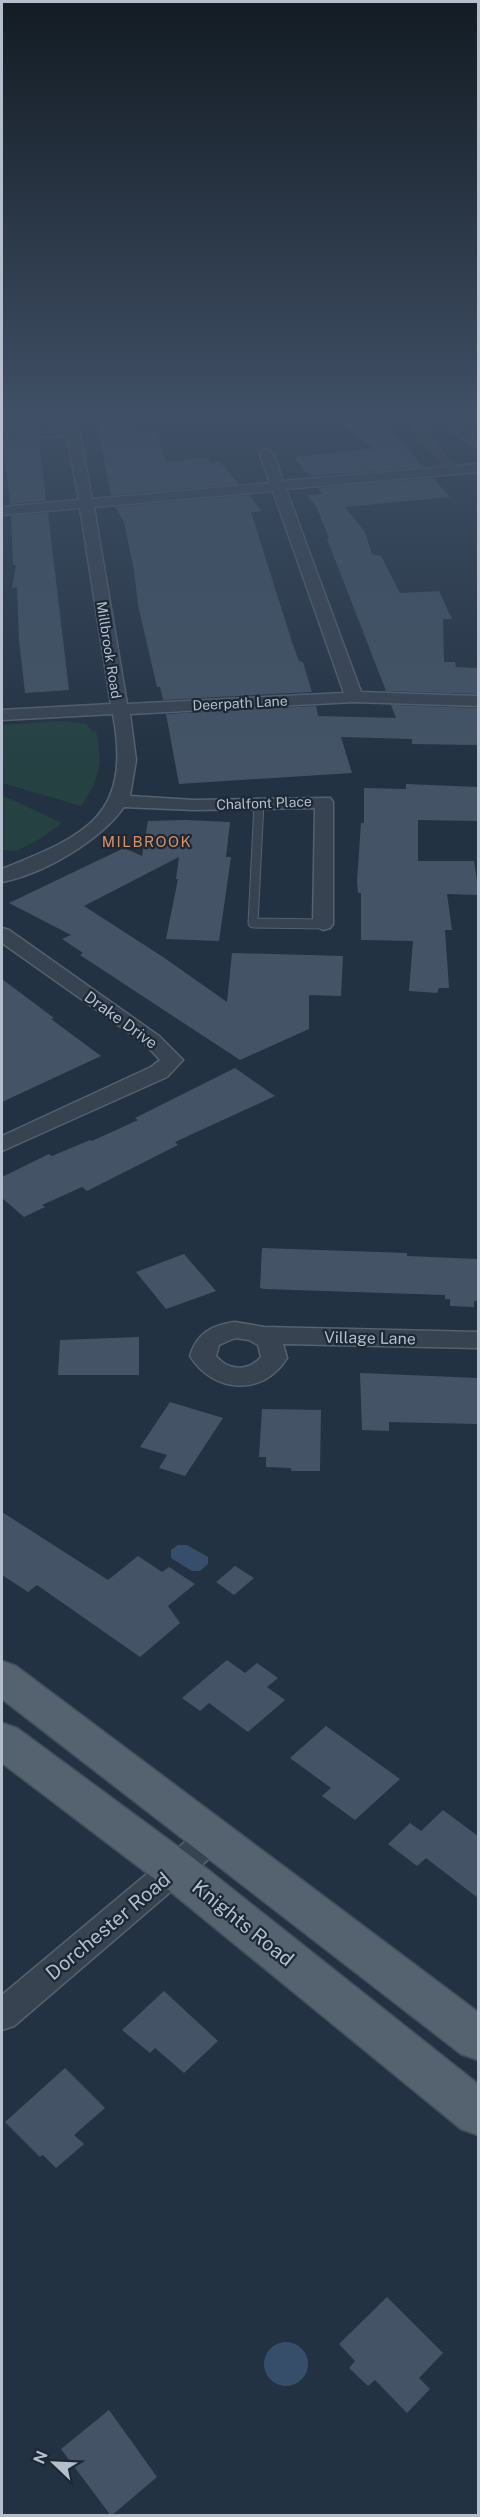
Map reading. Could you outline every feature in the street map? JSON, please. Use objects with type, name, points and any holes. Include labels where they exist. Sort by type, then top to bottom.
[{"type":"main road","points":[[2,1677],[478,2039]]},
{"type":"main road","name":"Knights Road","points":[[2,1740],[176,1870],[478,2113]]},
{"type":"street","name":"Millbrook Road","points":[[91,532],[118,709],[127,748],[126,781],[118,801]]},
{"type":"street","points":[[294,532],[354,697]]},
{"type":"street","name":"Deerpath Lane","points":[[2,715],[354,697],[478,700]]},
{"type":"street","points":[[2,876],[68,846],[96,825],[118,801]]},
{"type":"street","name":"Chalfont Place","points":[[118,801],[194,806],[324,802],[323,924]]},
{"type":"street","name":"Drake Drive","points":[[2,934],[152,1040],[172,1060],[159,1072],[2,1144]]},
{"type":"street","name":"Village Lane","points":[[262,1335],[478,1341]]},
{"type":"street","name":"Dorchester Road","points":[[2,2015],[214,1836]]},
{"type":"lane","points":[[260,803],[253,923],[323,924]]},
{"type":"green space","points":[[64,721],[86,724],[92,731],[96,731],[99,753],[98,771],[81,806],[2,783],[2,725]]},
{"type":"green space","points":[[2,795],[62,823],[38,840],[16,851],[2,850]]},
{"type":"water","points":[[178,1545],[187,1545],[208,1557],[208,1564],[200,1571],[192,1571],[171,1558],[171,1550]]},
{"type":"water","points":[[286,2342],[295,2343],[302,2348],[307,2355],[307,2373],[302,2380],[295,2385],[286,2386],[277,2385],[270,2380],[265,2373],[264,2364],[265,2355],[270,2348],[277,2343]]},
{"type":"building","points":[[12,532],[50,532],[69,690],[25,693],[19,640],[17,587],[12,588],[16,565],[13,565]]},
{"type":"building","points":[[126,532],[257,532],[293,645],[299,661],[303,662],[312,692],[163,700],[160,687],[157,687],[138,605]]},
{"type":"building","points":[[327,532],[365,532],[372,554],[381,556],[400,593],[439,591],[452,619],[443,619],[444,662],[455,662],[456,667],[478,668],[478,694],[386,691],[327,539],[329,538]]},
{"type":"building","points":[[391,705],[478,708],[478,745],[412,744],[412,739],[341,737],[352,773],[179,784],[166,714],[316,706],[318,716],[396,718]]},
{"type":"building","points":[[406,784],[478,787],[478,821],[418,820],[418,861],[474,861],[478,887],[478,895],[447,894],[452,930],[445,930],[449,988],[439,988],[437,993],[409,991],[413,941],[361,940],[361,893],[358,893],[357,882],[361,823],[364,823],[364,788],[406,789]]},
{"type":"building","points":[[148,821],[230,822],[226,857],[231,857],[219,941],[166,939],[178,879],[176,879],[179,857],[84,906],[227,1002],[232,953],[343,956],[341,996],[309,995],[309,1029],[240,1060],[80,955],[83,953],[62,939],[71,935],[9,903],[124,848],[142,856]]},
{"type":"building","points":[[2,979],[54,1018],[51,1019],[101,1056],[2,1102]]},
{"type":"building","points":[[235,1068],[275,1096],[175,1142],[178,1145],[87,1191],[82,1187],[42,1205],[45,1207],[24,1217],[2,1198],[2,1177],[49,1154],[52,1156],[92,1141],[138,1120],[135,1118]]},
{"type":"building","points":[[262,1248],[407,1253],[407,1256],[478,1259],[478,1301],[474,1301],[474,1307],[450,1306],[450,1299],[445,1299],[445,1295],[264,1289],[260,1288]]},
{"type":"building","points":[[184,1254],[216,1291],[166,1309],[136,1272]]},
{"type":"building","points":[[139,1337],[139,1375],[58,1375],[60,1340]]},
{"type":"building","points":[[360,1373],[478,1378],[478,1424],[389,1422],[389,1431],[362,1430]]},
{"type":"building","points":[[170,1402],[223,1418],[185,1476],[159,1468],[167,1455],[140,1447]]},
{"type":"building","points":[[262,1409],[321,1410],[320,1471],[291,1471],[291,1468],[266,1467],[266,1457],[259,1457]]},
{"type":"building","points":[[2,1512],[108,1580],[138,1556],[162,1572],[169,1567],[195,1584],[168,1606],[180,1623],[140,1657],[37,1585],[28,1592],[2,1575]]},
{"type":"building","points":[[235,1566],[254,1578],[234,1595],[216,1582]]},
{"type":"building","points":[[227,1660],[245,1673],[257,1663],[278,1678],[267,1687],[285,1700],[248,1732],[209,1703],[200,1711],[182,1698]]},
{"type":"building","points":[[326,1726],[400,1779],[355,1820],[322,1796],[331,1788],[290,1758]]},
{"type":"building","points":[[443,1810],[478,1836],[478,1898],[426,1858],[417,1866],[388,1844],[410,1823],[421,1831]]},
{"type":"building","points":[[164,1991],[218,2041],[184,2073],[155,2048],[150,2053],[122,2030]]},
{"type":"building","points":[[65,2068],[105,2108],[74,2135],[84,2144],[56,2168],[43,2155],[40,2157],[5,2122]]},
{"type":"building","points":[[387,2297],[443,2353],[419,2378],[430,2389],[407,2413],[375,2380],[368,2386],[349,2368],[355,2361],[339,2344]]},
{"type":"building","points":[[109,2410],[157,2477],[111,2516],[61,2449]]},
{"type":"district","name":"MILBROOK","points":[[147,841]]}]
